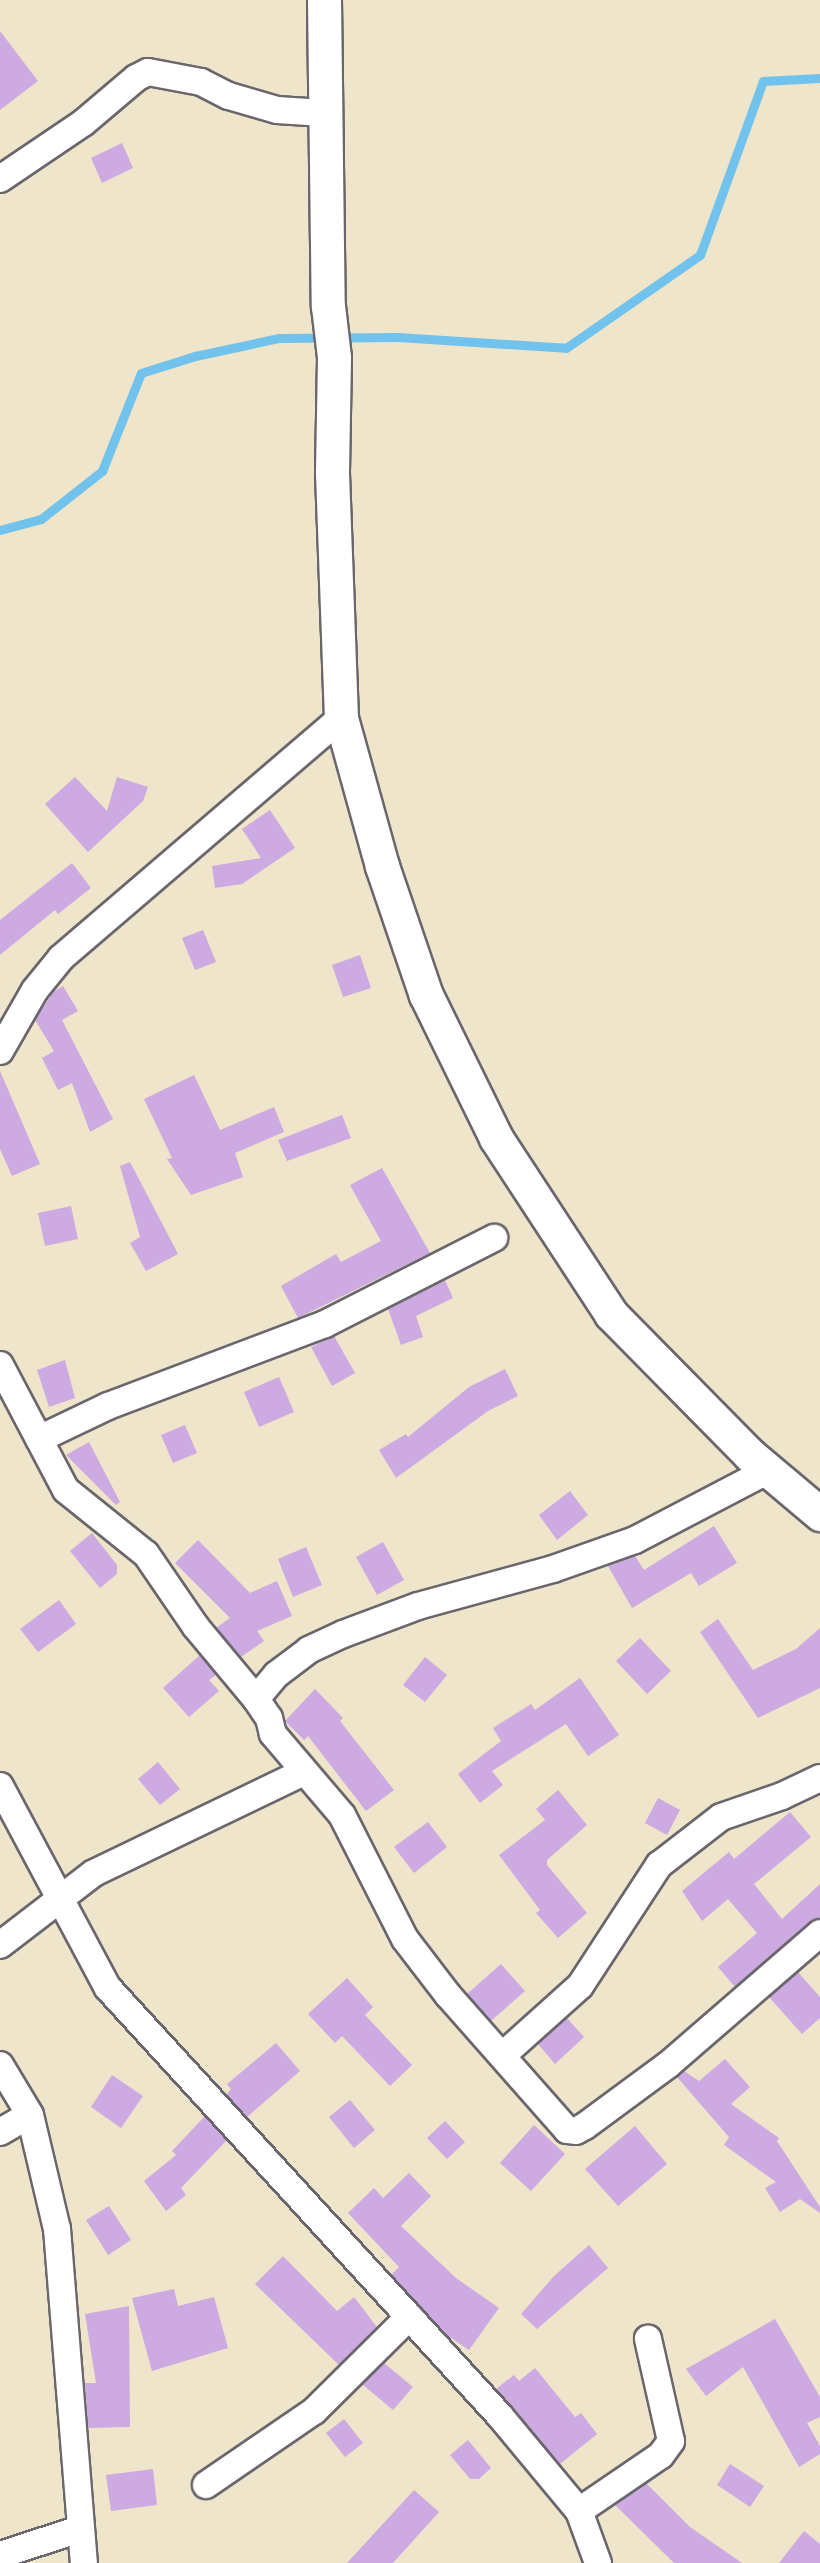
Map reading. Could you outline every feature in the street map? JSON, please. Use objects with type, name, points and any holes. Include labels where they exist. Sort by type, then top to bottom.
[{"type":"main road","points":[[324,0],[328,306],[334,357],[332,472],[341,718],[382,866],[426,995],[496,1138],[611,1314],[767,1471],[820,1514]]},
{"type":"street","points":[[0,179],[83,123],[136,78],[148,72],[201,82],[229,96],[277,110],[324,113]]},
{"type":"street","points":[[0,1051],[35,990],[61,958],[341,718]]},
{"type":"street","points":[[39,1439],[108,1406],[325,1324],[494,1238]]},
{"type":"street","points":[[0,1365],[66,1491],[146,1554],[196,1627],[256,1699],[269,1718],[273,1734],[342,1815],[405,1939],[448,1995],[567,2130],[576,2131],[669,2064],[820,1933]]},
{"type":"street","points":[[256,1699],[276,1675],[309,1650],[343,1634],[418,1606],[553,1569],[635,1540],[767,1471]]},
{"type":"street","points":[[0,1945],[94,1872],[304,1772]]},
{"type":"street","points":[[503,2055],[580,1986],[624,1924],[659,1865],[720,1817],[782,1796],[820,1778]]},
{"type":"street","points":[[0,1785],[108,1988],[500,2416],[579,2511],[598,2563]]},
{"type":"street","points":[[0,2065],[30,2115],[57,2229],[84,2563]]},
{"type":"street","points":[[0,2132],[30,2115]]},
{"type":"street","points":[[206,2485],[314,2411],[409,2317]]},
{"type":"street","points":[[579,2511],[661,2455],[671,2441],[648,2339]]},
{"type":"street","points":[[0,2554],[80,2529]]},
{"type":"building","points":[[0,31],[38,81],[0,110]]},
{"type":"building","points":[[122,143],[133,168],[102,183],[91,158]]},
{"type":"building","points":[[75,777],[107,811],[117,777],[148,787],[143,801],[88,852],[45,804]]},
{"type":"building","points":[[270,810],[295,848],[242,884],[215,888],[212,866],[261,858],[242,829]]},
{"type":"building","points":[[72,863],[91,888],[58,914],[55,910],[0,955],[0,920]]},
{"type":"building","points":[[203,930],[216,962],[195,970],[182,938]]},
{"type":"building","points":[[360,955],[371,988],[343,997],[332,965]]},
{"type":"building","points":[[63,986],[78,1011],[62,1020],[113,1119],[90,1132],[72,1083],[58,1090],[42,1058],[54,1051],[35,1020],[53,992]]},
{"type":"building","points":[[0,1071],[40,1164],[12,1176],[0,1149]]},
{"type":"building","points":[[194,1075],[220,1130],[274,1107],[284,1132],[235,1153],[243,1177],[191,1195],[167,1159],[172,1158],[144,1099]]},
{"type":"building","points":[[342,1115],[351,1138],[287,1161],[278,1140]]},
{"type":"building","points":[[130,1162],[178,1254],[146,1271],[130,1243],[140,1237],[120,1166]]},
{"type":"building","points":[[382,1168],[430,1253],[298,1318],[281,1286],[336,1254],[341,1262],[381,1241],[350,1185]]},
{"type":"building","points":[[71,1206],[78,1239],[45,1246],[38,1213]]},
{"type":"building","points":[[445,1280],[453,1298],[416,1316],[423,1337],[401,1345],[388,1309]]},
{"type":"building","points":[[334,1336],[355,1373],[332,1386],[311,1347]]},
{"type":"building","points":[[65,1360],[75,1398],[49,1407],[37,1370]]},
{"type":"building","points":[[505,1369],[518,1396],[488,1411],[396,1478],[379,1450],[406,1434],[408,1437],[469,1387]]},
{"type":"building","points":[[279,1377],[294,1412],[259,1427],[244,1392]]},
{"type":"building","points":[[185,1425],[197,1453],[173,1463],[161,1435]]},
{"type":"building","points":[[89,1442],[120,1502],[116,1505],[66,1455]]},
{"type":"building","points":[[570,1491],[588,1515],[557,1540],[539,1515]]},
{"type":"building","points":[[714,1526],[737,1563],[699,1586],[691,1573],[632,1608],[608,1566],[635,1556],[644,1570]]},
{"type":"building","points":[[92,1533],[117,1565],[117,1574],[100,1588],[70,1551]]},
{"type":"building","points":[[198,1540],[250,1593],[277,1581],[292,1616],[257,1631],[264,1641],[241,1657],[216,1628],[230,1618],[175,1563]]},
{"type":"building","points":[[383,1542],[404,1580],[377,1595],[356,1557]]},
{"type":"building","points":[[306,1547],[322,1585],[293,1597],[278,1559]]},
{"type":"building","points":[[59,1600],[76,1624],[38,1652],[20,1629]]},
{"type":"building","points":[[718,1619],[753,1670],[796,1649],[820,1628],[820,1688],[758,1718],[700,1632]]},
{"type":"building","points":[[640,1638],[671,1671],[647,1694],[616,1661]]},
{"type":"building","points":[[200,1655],[216,1675],[209,1680],[219,1691],[189,1717],[163,1688]]},
{"type":"building","points":[[425,1657],[447,1675],[425,1702],[403,1685]]},
{"type":"building","points":[[580,1678],[619,1735],[588,1756],[566,1724],[492,1771],[503,1785],[480,1803],[458,1774],[501,1741],[493,1728],[531,1704],[535,1710]]},
{"type":"building","points":[[315,1689],[343,1718],[340,1721],[394,1790],[366,1811],[308,1736],[304,1740],[285,1721]]},
{"type":"building","points":[[158,1762],[180,1789],[160,1805],[138,1779]]},
{"type":"building","points":[[558,1790],[587,1825],[547,1860],[547,1865],[587,1913],[558,1938],[536,1913],[540,1910],[499,1855],[545,1820],[536,1809]]},
{"type":"building","points":[[658,1798],[680,1810],[667,1835],[645,1823]]},
{"type":"building","points":[[790,1812],[811,1837],[754,1884],[782,1919],[820,1884],[820,1918],[810,1922],[735,1987],[718,1967],[757,1933],[728,1899],[702,1921],[682,1891],[729,1852],[734,1859]]},
{"type":"building","points":[[428,1822],[447,1847],[414,1873],[394,1847]]},
{"type":"building","points":[[501,1964],[525,1991],[491,2021],[467,1994]]},
{"type":"building","points":[[798,1972],[820,1997],[820,2018],[802,2034],[769,1997]]},
{"type":"building","points":[[347,1978],[373,2007],[365,2015],[412,2065],[390,2086],[342,2036],[335,2043],[308,2014]]},
{"type":"building","points":[[567,2018],[584,2037],[555,2064],[538,2044]]},
{"type":"building","points":[[276,2043],[300,2071],[247,2117],[226,2095],[231,2089],[227,2084]]},
{"type":"building","points":[[725,2059],[750,2087],[731,2104],[779,2138],[777,2141],[820,2207],[820,2213],[800,2199],[780,2212],[765,2188],[776,2182],[724,2145],[729,2137],[677,2077],[684,2071],[699,2081]]},
{"type":"building","points":[[112,2075],[143,2096],[121,2128],[91,2107]]},
{"type":"building","points":[[350,2100],[375,2130],[354,2148],[329,2117]]},
{"type":"building","points":[[205,2116],[227,2140],[181,2188],[186,2195],[166,2211],[144,2181],[176,2155],[172,2151]]},
{"type":"building","points":[[445,2121],[465,2142],[447,2159],[427,2138]]},
{"type":"building","points":[[534,2125],[565,2154],[531,2191],[500,2163]]},
{"type":"building","points":[[635,2126],[667,2164],[618,2206],[585,2169]]},
{"type":"building","points":[[409,2173],[431,2196],[401,2226],[456,2278],[499,2308],[469,2350],[445,2334],[391,2275],[399,2267],[348,2213],[374,2188],[383,2198]]},
{"type":"building","points":[[109,2206],[131,2240],[108,2255],[86,2220]]},
{"type":"building","points":[[589,2245],[608,2268],[537,2329],[521,2314],[554,2276]]},
{"type":"building","points":[[283,2256],[337,2311],[354,2297],[377,2327],[339,2365],[255,2284]]},
{"type":"building","points":[[174,2289],[178,2306],[214,2297],[228,2348],[152,2371],[132,2298]]},
{"type":"building","points":[[129,2306],[130,2427],[88,2428],[85,2383],[96,2383],[85,2314]]},
{"type":"building","points":[[775,2319],[820,2397],[820,2417],[807,2423],[820,2446],[820,2454],[799,2467],[743,2367],[706,2396],[686,2369]]},
{"type":"building","points":[[384,2363],[413,2387],[393,2410],[362,2384]]},
{"type":"building","points":[[535,2368],[575,2417],[581,2413],[597,2434],[560,2464],[496,2389],[514,2375],[519,2381]]},
{"type":"building","points":[[344,2419],[363,2443],[345,2457],[326,2433]]},
{"type":"building","points":[[468,2440],[491,2468],[479,2479],[470,2479],[450,2455]]},
{"type":"building","points":[[730,2464],[764,2486],[750,2507],[717,2485]]},
{"type":"building","points":[[153,2469],[157,2505],[111,2511],[106,2475]]},
{"type":"building","points":[[646,2483],[690,2527],[742,2563],[674,2563],[615,2505]]},
{"type":"building","points":[[414,2490],[439,2512],[393,2563],[347,2563]]},
{"type":"building","points":[[804,2531],[820,2544],[820,2563],[779,2563]]},
{"type":"waterway","points":[[0,530],[41,519],[102,471],[141,373],[195,356],[279,338],[398,337],[566,348],[700,255],[763,81],[820,78]]}]
